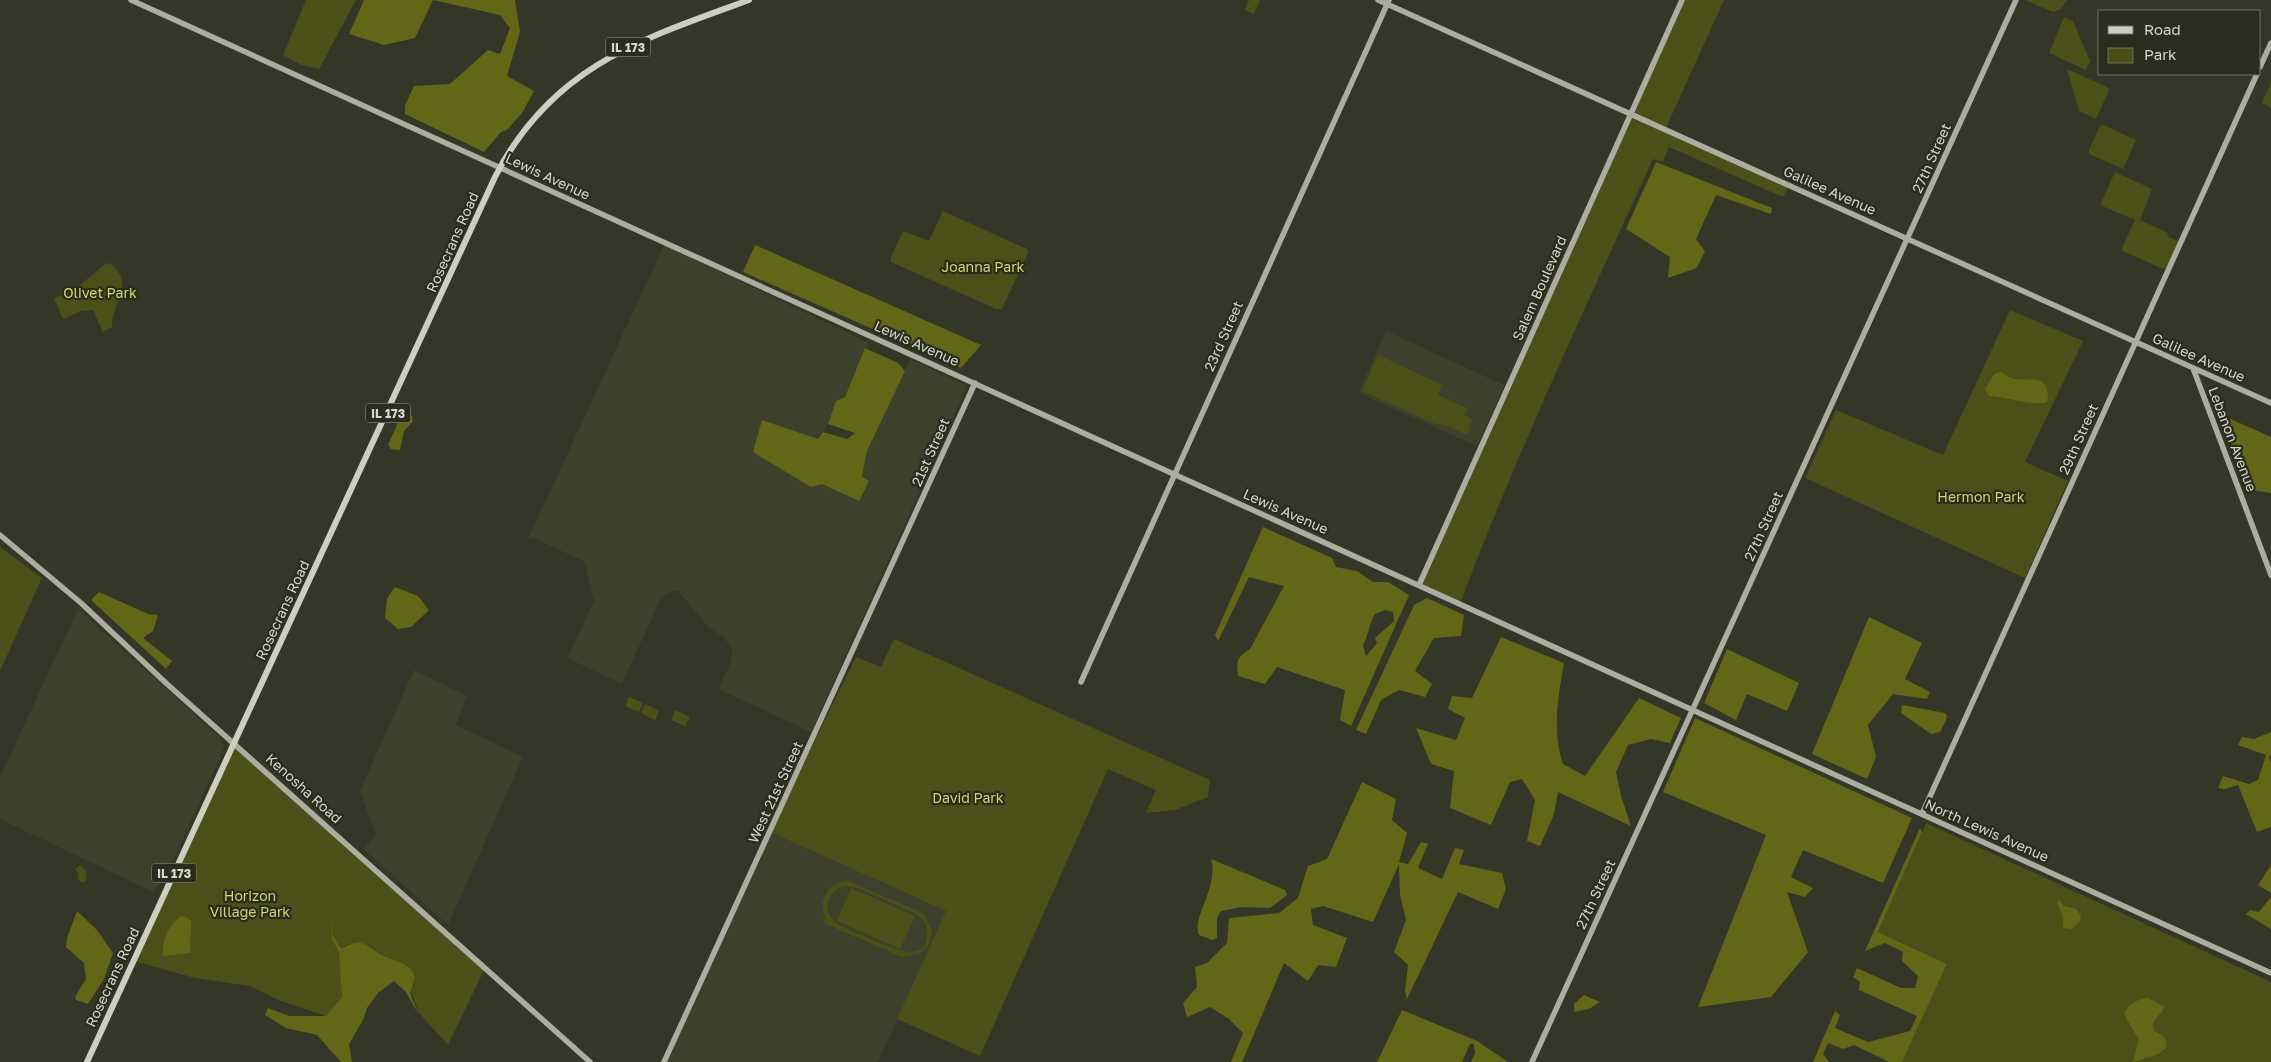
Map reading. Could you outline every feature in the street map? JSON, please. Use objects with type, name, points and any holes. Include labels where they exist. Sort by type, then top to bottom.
[{"type":"main road","name":"IL 173","points":[[500,167],[538,114],[566,86],[589,68],[647,38],[749,0]]},
{"type":"main road","name":"Rosecrans Road","points":[[87,1062],[500,167]]},
{"type":"street","name":"Lewis Avenue","points":[[130,0],[1693,710]]},
{"type":"street","name":"Galilee Avenue","points":[[1378,0],[1388,2],[2271,403]]},
{"type":"street","name":"Salem Boulevard","points":[[1419,585],[1682,0]]},
{"type":"street","name":"27th Street","points":[[1532,1062],[2016,0]]},
{"type":"street","name":"23rd Street","points":[[1081,682],[1388,2]]},
{"type":"street","points":[[2261,66],[2271,43]]},
{"type":"street","name":"29th Street","points":[[1922,814],[2257,75]]},
{"type":"street","name":"Lebanon Avenue","points":[[2193,368],[2271,575]]},
{"type":"street","name":"21st Street","points":[[908,532],[974,383]]},
{"type":"street","name":"West 21st Street","points":[[664,1062],[908,532]]},
{"type":"street","name":"Kenosha Road","points":[[0,535],[75,598],[167,684],[590,1062]]},
{"type":"street","name":"North Lewis Avenue","points":[[1693,710],[2271,972]]},
{"type":"shaded area","points":[[364,0],[433,0],[415,38],[384,45],[349,34]]},
{"type":"shaded area","points":[[433,0],[515,0],[520,32],[507,76],[534,91],[522,113],[507,130],[501,132],[484,152],[405,114],[405,105],[414,86],[450,84],[488,50],[500,54],[510,28],[500,15]]},
{"type":"shaded area","points":[[1656,162],[1772,208],[1771,214],[1716,195],[1696,239],[1705,251],[1697,268],[1668,278],[1670,257],[1626,229]]},
{"type":"shaded area","points":[[664,245],[869,343],[845,397],[836,401],[828,424],[818,439],[763,420],[822,484],[858,501],[867,451],[910,359],[967,386],[811,732],[718,689],[731,662],[732,650],[724,637],[709,628],[678,591],[671,591],[661,598],[622,684],[567,658],[594,601],[585,562],[534,538],[528,539]]},
{"type":"shaded area","points":[[755,245],[981,345],[961,368],[743,272]]},
{"type":"shaded area","points":[[1386,331],[1504,385],[1477,446],[1358,393]]},
{"type":"shaded area","points":[[865,348],[898,363],[905,371],[867,451],[862,477],[869,481],[859,501],[822,484],[811,487],[753,452],[762,420],[818,439],[823,432],[847,439],[855,433],[828,424],[836,401],[845,397]]},
{"type":"shaded area","points":[[2001,372],[2013,379],[2039,380],[2043,382],[2046,386],[2048,400],[2045,403],[2031,403],[1989,396],[1985,389],[1994,374]]},
{"type":"shaded area","points":[[405,413],[412,416],[413,421],[404,431],[400,450],[391,449],[388,445],[401,416]]},
{"type":"shaded area","points":[[2217,413],[2271,437],[2271,493],[2252,490]]},
{"type":"shaded area","points":[[1263,527],[1332,558],[1336,567],[1357,571],[1373,582],[1388,582],[1409,595],[1351,726],[1340,720],[1345,690],[1277,667],[1265,684],[1238,676],[1238,660],[1242,654],[1250,649],[1284,586],[1249,577],[1218,641],[1215,635]],"holes":[[[1385,610],[1393,612],[1394,621],[1375,638],[1377,643],[1366,656],[1363,645],[1375,614]]]},
{"type":"shaded area","points":[[395,587],[418,596],[429,610],[411,627],[398,629],[385,618],[387,598]]},
{"type":"shaded area","points":[[99,592],[148,614],[158,615],[153,631],[143,638],[172,661],[166,669],[91,600]]},
{"type":"shaded area","points":[[1427,598],[1464,615],[1461,636],[1434,638],[1415,671],[1432,684],[1425,697],[1399,690],[1381,700],[1366,734],[1356,730],[1414,605]]},
{"type":"shaded area","points":[[78,609],[220,738],[224,744],[220,758],[168,872],[153,892],[0,819],[0,777]]},
{"type":"shaded area","points":[[1869,617],[1922,643],[1905,679],[1930,692],[1927,699],[1893,694],[1868,725],[1876,757],[1867,779],[1812,754]]},
{"type":"shaded area","points":[[1501,637],[1564,663],[1557,714],[1560,751],[1563,764],[1585,776],[1639,698],[1681,718],[1670,743],[1651,739],[1628,745],[1616,772],[1621,796],[1631,826],[1558,792],[1554,814],[1540,846],[1527,841],[1535,800],[1522,779],[1510,782],[1491,825],[1450,808],[1454,771],[1431,764],[1416,728],[1456,740],[1465,718],[1448,709],[1452,696],[1472,698]]},
{"type":"shaded area","points":[[1727,649],[1799,683],[1787,711],[1747,694],[1736,720],[1704,703]]},
{"type":"shaded area","points":[[414,670],[467,696],[456,725],[523,757],[448,925],[363,849],[376,835],[360,791]]},
{"type":"shaded area","points":[[1902,705],[1945,713],[1947,718],[1940,732],[1931,734],[1901,713]]},
{"type":"shaded area","points":[[1695,718],[1912,818],[1883,883],[1803,850],[1791,877],[1813,888],[1805,897],[1787,892],[1808,952],[1771,997],[1698,1007],[1766,835],[1663,792]]},
{"type":"shaded area","points":[[2271,732],[2271,755],[2269,757],[2271,762],[2271,827],[2257,832],[2238,785],[2225,789],[2218,788],[2223,776],[2249,784],[2258,780],[2266,755],[2238,745],[2242,737],[2254,739]]},
{"type":"shaded area","points":[[1362,782],[1396,799],[1392,820],[1407,833],[1399,862],[1408,864],[1421,842],[1428,844],[1418,868],[1442,879],[1455,848],[1464,850],[1459,864],[1502,873],[1506,889],[1498,909],[1458,892],[1407,999],[1405,991],[1408,965],[1394,952],[1406,920],[1400,895],[1399,864],[1373,922],[1323,906],[1311,909],[1313,925],[1347,938],[1336,967],[1318,965],[1308,981],[1284,963],[1242,1062],[1231,1062],[1243,1033],[1229,1019],[1210,1007],[1187,1017],[1183,1003],[1197,987],[1195,967],[1207,963],[1227,943],[1229,918],[1279,913],[1298,898],[1308,866],[1327,859]]},
{"type":"shaded area","points":[[1920,828],[1922,832],[1878,932],[1947,964],[1902,1062],[1889,1062],[1854,1045],[1843,1049],[1828,1043],[1823,1054],[1829,1062],[1813,1062],[1835,1011],[1840,1015],[1835,1028],[1868,1042],[1910,1031],[1917,1016],[1859,990],[1860,982],[1853,977],[1857,968],[1901,988],[1915,988],[1918,976],[1902,961],[1903,952],[1885,943],[1865,951]]},
{"type":"shaded area","points":[[770,832],[946,911],[878,1062],[667,1062]]},
{"type":"shaded area","points":[[1211,859],[1285,890],[1287,895],[1270,908],[1242,907],[1221,911],[1217,918],[1217,938],[1212,940],[1199,935],[1199,920],[1211,881]]},
{"type":"shaded area","points":[[2271,865],[2271,893],[2258,885]]},
{"type":"shaded area","points":[[2271,897],[2271,929],[2246,914],[2250,910],[2259,912]]},
{"type":"shaded area","points":[[2059,899],[2064,906],[2076,909],[2081,916],[2080,921],[2072,929],[2063,928],[2063,917],[2057,902]]},
{"type":"shaded area","points":[[77,911],[97,930],[113,953],[104,979],[88,1004],[76,1000],[75,997],[86,979],[84,963],[66,947],[67,938]]},
{"type":"shaded area","points":[[331,913],[333,935],[341,948],[357,943],[367,945],[409,967],[414,977],[410,993],[419,1015],[406,992],[394,981],[378,993],[367,1008],[363,1020],[349,1044],[352,1062],[341,1062],[317,1035],[286,1028],[265,1015],[268,1008],[289,1016],[326,1016],[342,997],[339,952],[332,939]]},
{"type":"shaded area","points":[[181,916],[187,917],[191,921],[190,953],[163,956],[163,945],[167,934]]},
{"type":"shaded area","points":[[1584,995],[1600,1002],[1589,1009],[1574,1012],[1574,1004]]},
{"type":"shaded area","points":[[2148,998],[2165,1007],[2153,1023],[2154,1031],[2165,1039],[2166,1048],[2158,1054],[2133,1062],[2139,1040],[2124,1014],[2133,1003]]},
{"type":"shaded area","points":[[1402,1010],[1477,1041],[1508,1062],[1471,1062],[1475,1053],[1474,1044],[1470,1044],[1462,1062],[1377,1062]]},
{"type":"green space","points":[[306,0],[356,0],[319,69],[302,65],[283,55]]},
{"type":"green space","points":[[1249,0],[1260,0],[1254,14],[1245,10]]},
{"type":"green space","points":[[1683,0],[1724,0],[1665,130],[1789,185],[1783,197],[1669,147],[1663,162],[1653,159],[1528,435],[1460,604],[1419,585]]},
{"type":"green space","points":[[2025,0],[2067,0],[2061,9],[2053,12]]},
{"type":"green space","points":[[2064,17],[2073,21],[2090,61],[2086,70],[2049,53]]},
{"type":"green space","points":[[2067,69],[2107,87],[2109,90],[2096,119],[2079,111]]},
{"type":"green space","points":[[2271,82],[2271,108],[2262,103]]},
{"type":"green space","points":[[2104,125],[2136,140],[2123,169],[2089,154],[2100,126]]},
{"type":"green space","points":[[2115,172],[2152,189],[2140,220],[2168,233],[2167,236],[2178,241],[2167,267],[2163,269],[2121,250],[2135,220],[2100,205]]},
{"type":"green space","name":"Joanna Park","points":[[943,211],[1027,249],[1028,253],[1002,309],[996,309],[891,262],[891,257],[903,231],[929,241]]},
{"type":"green space","name":"Olivet Park","points":[[110,263],[118,271],[122,279],[121,294],[115,309],[112,327],[103,332],[93,310],[81,311],[63,319],[54,298],[73,291],[104,265]]},
{"type":"green space","name":"Hermon Park","points":[[2010,310],[2083,341],[2025,462],[2068,481],[2025,578],[1805,478],[1836,410],[1943,455]]},
{"type":"green space","points":[[1378,355],[1442,385],[1438,395],[1467,408],[1464,415],[1472,419],[1470,426],[1462,423],[1471,428],[1467,435],[1448,426],[1433,423],[1362,391]]},
{"type":"green space","points":[[0,547],[42,578],[0,671]]},
{"type":"green space","name":"David Park","points":[[894,639],[1210,780],[1208,797],[1175,810],[1146,813],[1156,790],[1108,769],[980,1056],[897,1019],[946,911],[770,832],[856,657],[881,667]]},
{"type":"green space","points":[[629,697],[643,703],[639,712],[625,706]]},
{"type":"green space","points":[[645,704],[659,711],[655,720],[641,713]]},
{"type":"green space","points":[[675,710],[690,717],[685,726],[671,720]]},
{"type":"green space","name":"Horizon Village Park","points":[[234,742],[485,968],[448,1045],[419,1013],[411,991],[415,984],[371,946],[350,944],[341,948],[333,935],[333,923],[332,939],[340,952],[342,997],[326,1016],[281,1001],[250,986],[195,978],[134,961]]},
{"type":"green space","points":[[1926,823],[2271,982],[2271,1062],[1902,1062],[1947,964],[1878,932]]},
{"type":"green space","points":[[80,865],[87,872],[87,879],[83,883],[77,879],[79,874],[75,870]]},
{"type":"green space","points":[[849,881],[924,914],[932,930],[929,945],[919,954],[902,957],[824,923],[823,902],[827,892],[834,885]],"holes":[[[845,886],[858,888],[916,914],[924,920],[927,929],[926,941],[922,948],[907,952],[898,950],[853,932],[835,922],[828,912],[828,901],[831,896],[839,888]]]},
{"type":"green space","points":[[851,888],[915,916],[900,949],[837,921]]}]
